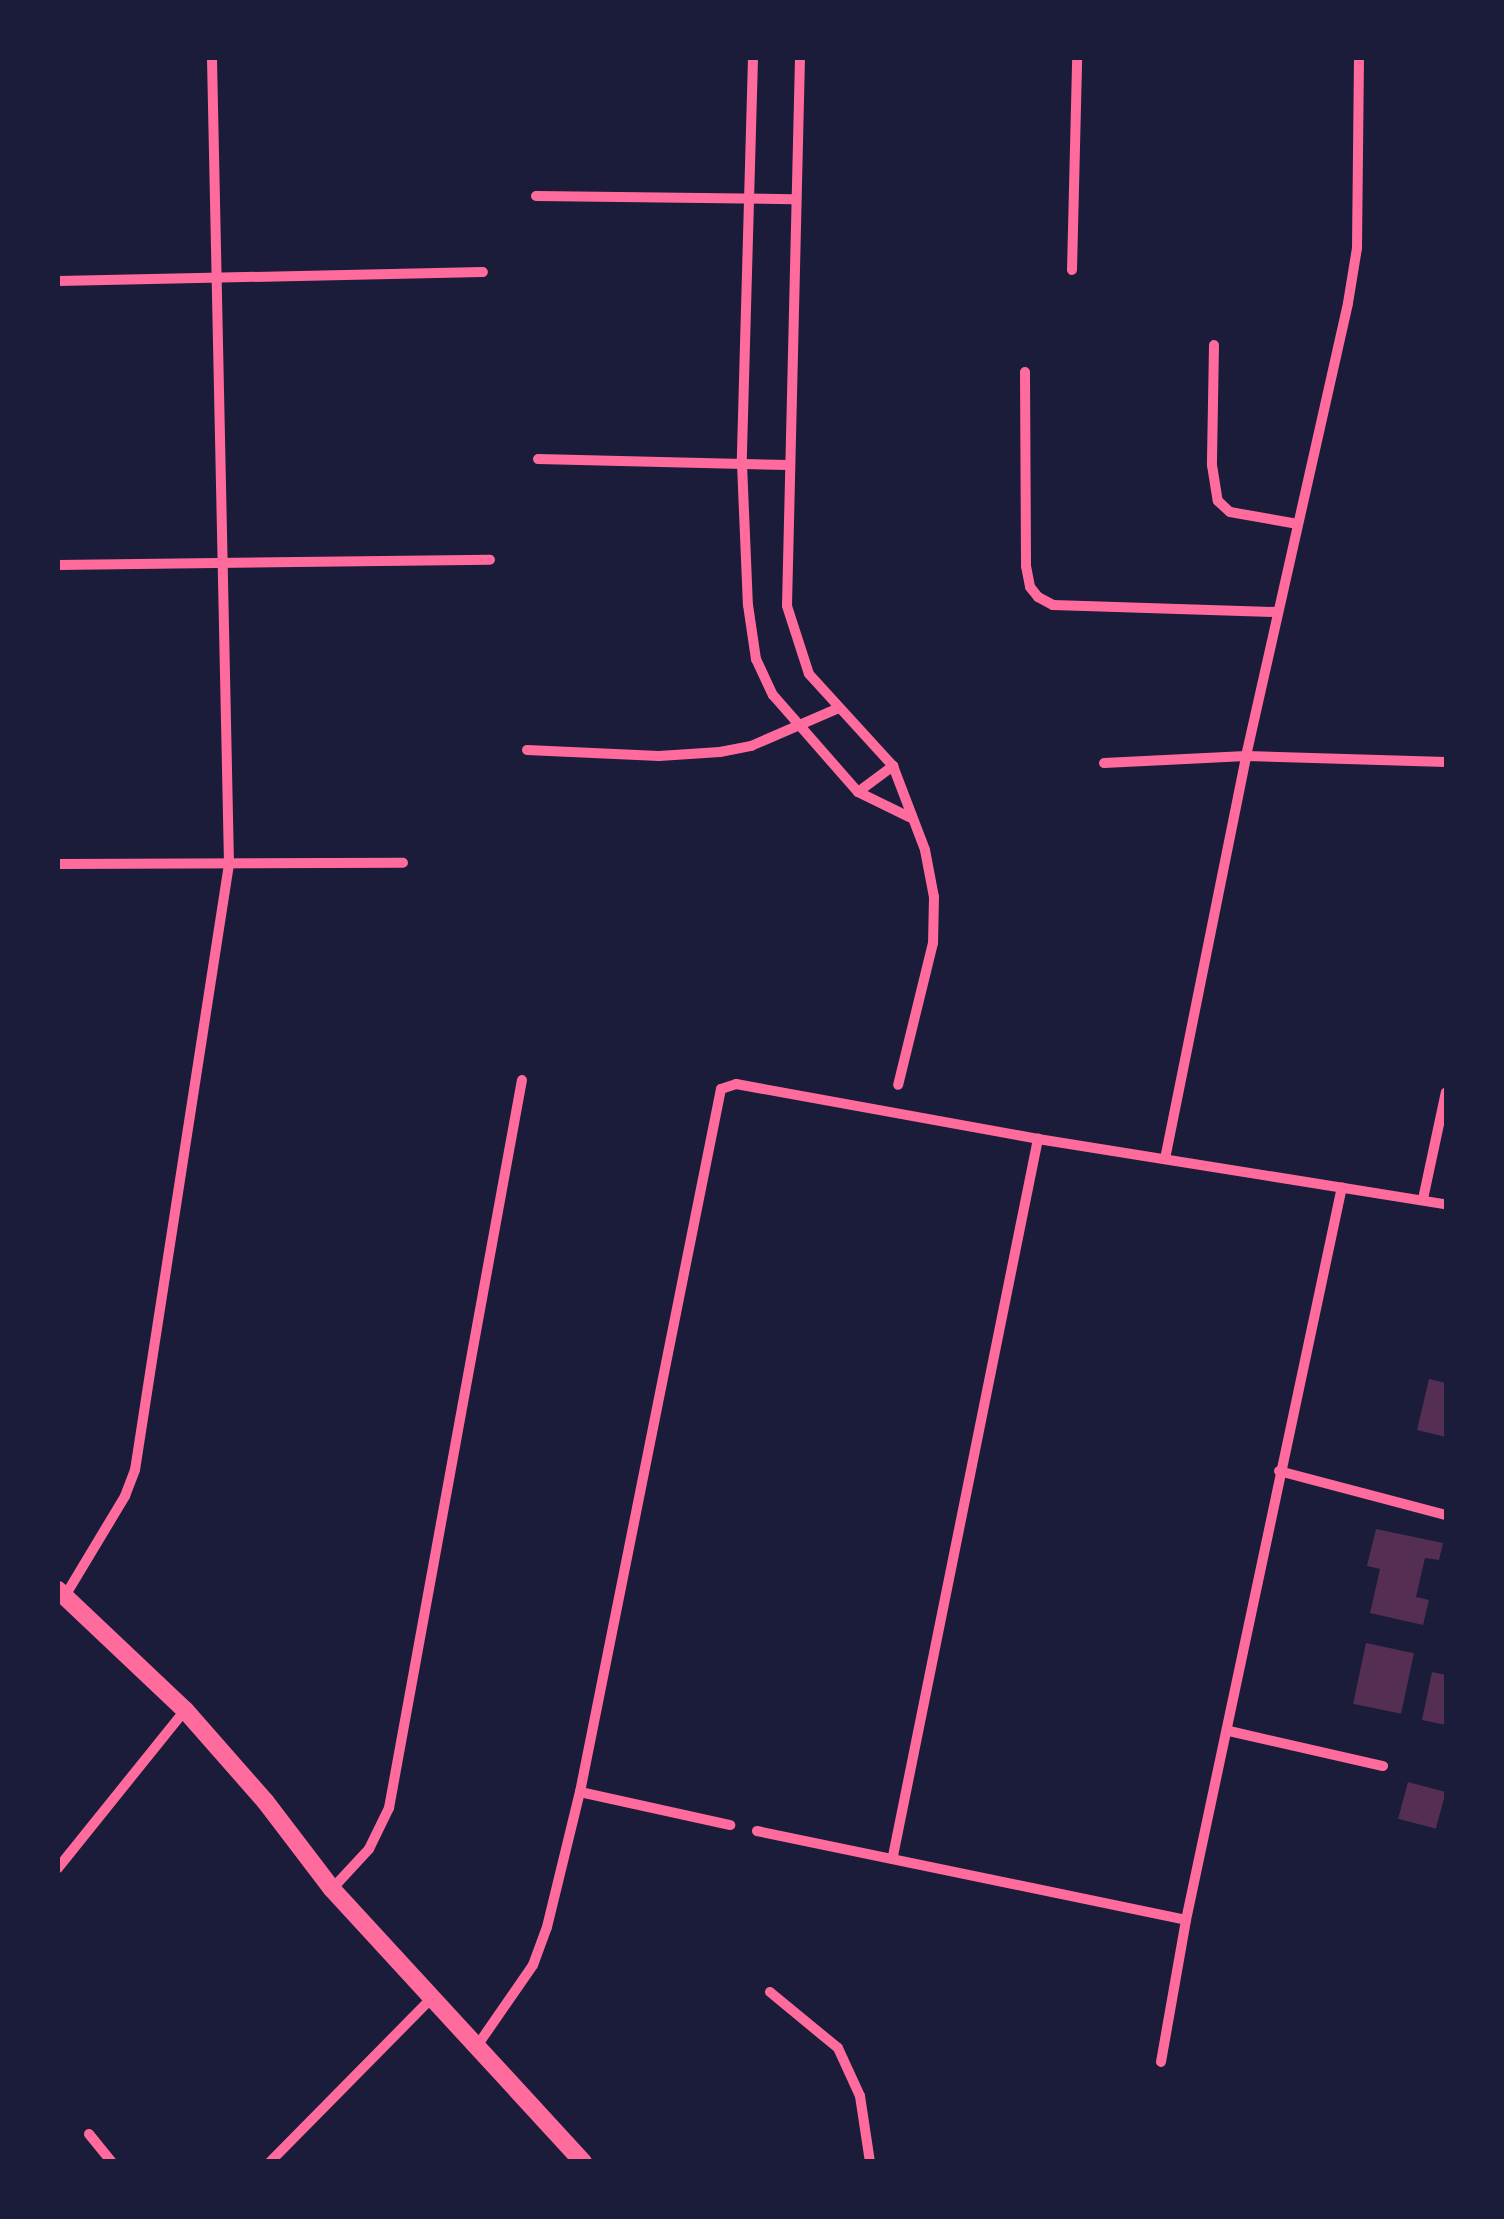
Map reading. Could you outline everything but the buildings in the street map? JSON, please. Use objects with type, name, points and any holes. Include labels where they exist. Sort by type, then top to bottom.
[{"type":"street","points":[[212,58],[229,864],[135,1470],[125,1496],[61,1593],[185,1710],[265,1801],[332,1889],[583,2162]]},
{"type":"street","points":[[754,58],[742,464],[748,606],[756,659],[772,695],[858,792],[909,816]]},
{"type":"street","points":[[800,58],[788,465],[788,606],[808,674],[893,766],[925,850],[931,881],[933,943],[898,1085]]},
{"type":"street","points":[[1072,270],[1077,58]]},
{"type":"street","points":[[1165,1159],[1246,756],[1357,248],[1359,58]]},
{"type":"street","points":[[536,196],[794,200]]},
{"type":"street","points":[[58,281],[483,272]]},
{"type":"street","points":[[1214,346],[1212,465],[1218,502],[1230,512],[1298,524]]},
{"type":"street","points":[[1025,372],[1026,566],[1030,587],[1038,598],[1053,605],[1277,612]]},
{"type":"street","points":[[538,460],[788,465]]},
{"type":"street","points":[[58,565],[490,560]]},
{"type":"street","points":[[527,750],[659,756],[720,752],[750,746],[839,708]]},
{"type":"street","points":[[1104,764],[1246,756],[1446,762]]},
{"type":"street","points":[[858,792],[893,766]]},
{"type":"street","points":[[58,864],[403,863]]},
{"type":"street","points":[[332,1889],[369,1849],[389,1808],[522,1080]]},
{"type":"street","points":[[477,2046],[533,1965],[580,1792],[720,1090],[736,1084],[1038,1139],[1446,1204]]},
{"type":"street","points":[[1423,1199],[1446,1092]]},
{"type":"street","points":[[893,1856],[1038,1139]]},
{"type":"street","points":[[1160,2062],[1279,1471],[1342,1187]]},
{"type":"street","points":[[1279,1471],[1446,1515]]},
{"type":"street","points":[[58,1868],[185,1710]]},
{"type":"street","points":[[1229,1731],[1383,1766]]},
{"type":"street","points":[[580,1792],[730,1825]]},
{"type":"street","points":[[757,1831],[893,1856],[1186,1920]]},
{"type":"street","points":[[770,1992],[838,2048],[860,2096],[870,2162]]},
{"type":"street","points":[[270,2162],[432,1998]]},
{"type":"street","points":[[89,2134],[112,2162]]}]
